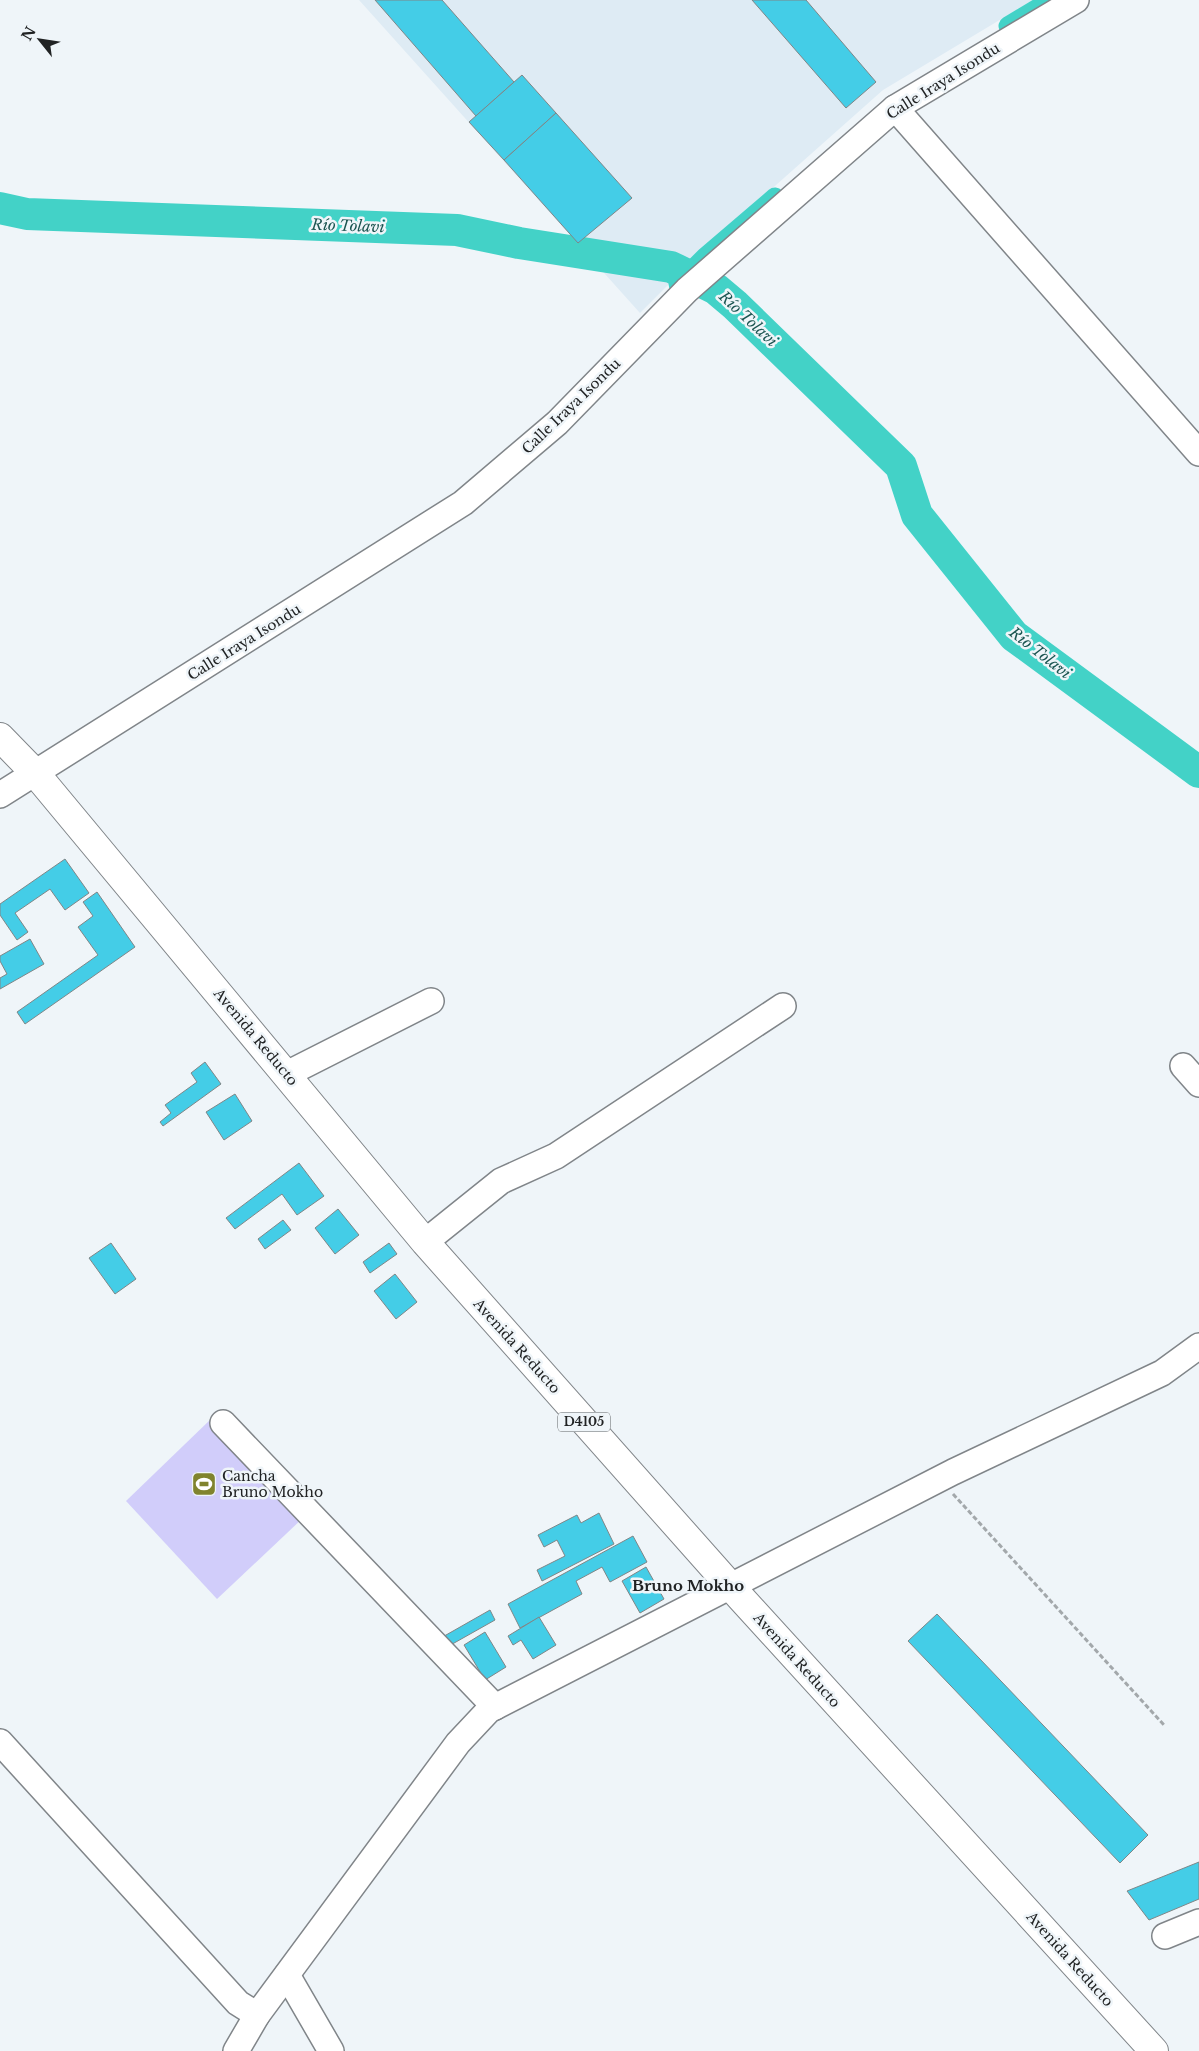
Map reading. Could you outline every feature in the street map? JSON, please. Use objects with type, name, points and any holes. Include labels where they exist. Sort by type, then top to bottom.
[{"type":"main road","name":"Avenida Reducto","points":[[0,736],[36,774],[424,1242],[730,1586],[1154,2051]]},
{"type":"street","name":"Calle Iraya Isondu","points":[[0,795],[463,503],[557,423],[687,290],[895,108],[1076,0]]},
{"type":"street","points":[[895,108],[1199,453]]},
{"type":"street","points":[[286,1074],[431,1001]]},
{"type":"street","points":[[424,1242],[501,1180],[556,1156],[783,1006]]},
{"type":"street","points":[[236,2051],[257,2015],[458,1743],[489,1710],[939,1479],[1162,1373],[1199,1346]]},
{"type":"street","points":[[223,1423],[494,1707]]},
{"type":"street","points":[[0,1742],[238,2003],[257,2015]]},
{"type":"street","points":[[1165,1936],[1199,1922]]},
{"type":"street","points":[[287,1975],[331,2051]]},
{"type":"path","points":[[939,1479],[1164,1725]]},
{"type":"shaded area","points":[[359,0],[1033,0],[883,90],[703,250],[640,313]]},
{"type":"shaded area","points":[[212,1418],[304,1517],[217,1599],[126,1501]]},
{"type":"building","points":[[375,0],[442,0],[514,82],[476,116]]},
{"type":"building","points":[[752,0],[806,0],[876,82],[846,108]]},
{"type":"building","points":[[522,75],[556,113],[504,160],[469,122]]},
{"type":"building","points":[[556,113],[632,198],[578,243],[504,160]]},
{"type":"building","points":[[65,859],[89,893],[65,910],[50,889],[15,913],[28,932],[17,940],[0,915],[0,904]]},
{"type":"building","points":[[97,892],[135,947],[25,1024],[17,1012],[98,955],[78,927],[93,916],[83,902]]},
{"type":"building","points":[[30,939],[44,964],[0,989],[0,978],[7,974],[0,961],[0,956]]},
{"type":"building","points":[[205,1062],[221,1084],[163,1126],[160,1122],[171,1113],[165,1105],[197,1082],[191,1073]]},
{"type":"building","points":[[235,1094],[252,1121],[224,1140],[206,1112]]},
{"type":"building","points":[[299,1163],[324,1196],[297,1215],[282,1194],[235,1229],[226,1218]]},
{"type":"building","points":[[338,1209],[359,1235],[335,1254],[315,1228]]},
{"type":"building","points":[[283,1220],[291,1230],[265,1249],[258,1239]]},
{"type":"building","points":[[111,1243],[136,1279],[115,1294],[89,1258]]},
{"type":"building","points":[[389,1243],[397,1254],[370,1273],[363,1262]]},
{"type":"building","points":[[395,1274],[417,1302],[396,1319],[374,1291]]},
{"type":"building","points":[[599,1513],[614,1544],[542,1581],[537,1570],[565,1556],[557,1540],[544,1547],[538,1535],[577,1515],[581,1523]]},
{"type":"building","points":[[633,1536],[647,1562],[610,1582],[602,1567],[576,1581],[582,1594],[520,1628],[508,1604]]},
{"type":"building","points":[[646,1567],[664,1599],[640,1613],[622,1581]]},
{"type":"building","points":[[490,1610],[495,1620],[447,1647],[439,1639]]},
{"type":"building","points":[[937,1614],[1148,1835],[1120,1863],[908,1641]]},
{"type":"building","points":[[539,1617],[556,1645],[533,1659],[521,1640],[513,1645],[508,1636]]},
{"type":"building","points":[[485,1632],[506,1667],[485,1680],[464,1645]]},
{"type":"building","points":[[1199,1862],[1199,1899],[1149,1920],[1127,1891]]},
{"type":"waterway","points":[[1008,26],[1051,0]]},
{"type":"waterway","points":[[678,284],[705,257],[775,197]]},
{"type":"waterway","name":"Río Tolavi","points":[[0,208],[27,214],[457,230],[519,243],[671,267],[716,289],[735,305],[901,466],[917,515],[1014,636],[1199,772]]},
{"type":"place","name":"Cancha Bruno Mokho","points":[[204,1484]]},
{"type":"district","name":"Bruno Mokho","points":[[688,1586]]}]
